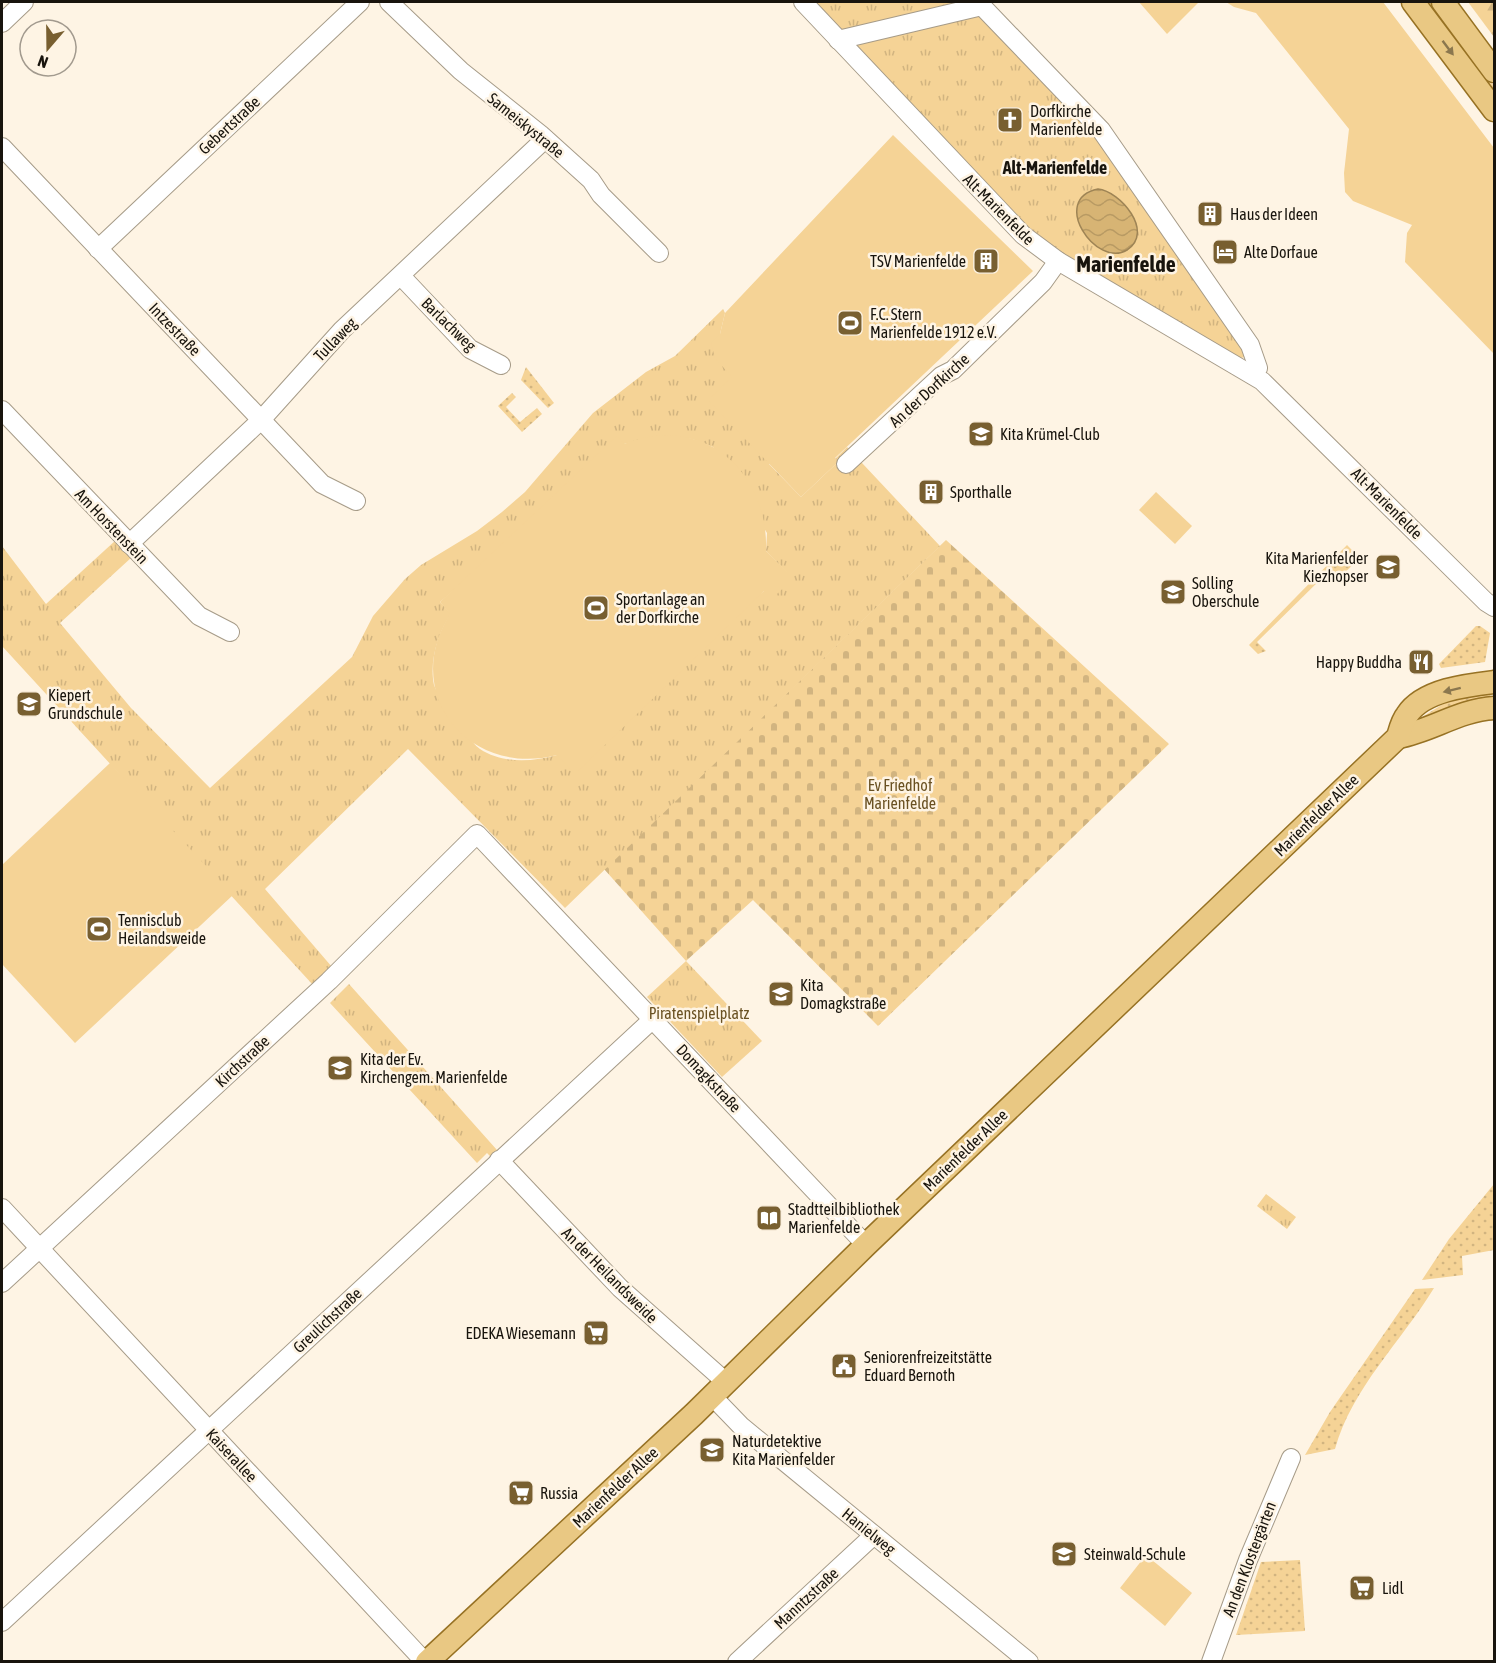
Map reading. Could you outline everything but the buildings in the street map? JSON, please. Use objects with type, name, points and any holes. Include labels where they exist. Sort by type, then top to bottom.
[{"type":"main road","points":[[1413,2],[1494,110]]},
{"type":"main road","points":[[1443,2],[1494,71]]},
{"type":"main road","name":"Marienfelder Allee","points":[[426,1662],[720,1390],[866,1245],[1398,737],[1407,715],[1433,695],[1449,689],[1494,682]]},
{"type":"main road","name":"Marienfelder Allee","points":[[1398,737],[1414,734],[1463,714],[1494,708]]},
{"type":"street","points":[[2,23],[24,2]]},
{"type":"street","name":"Gebertstraße","points":[[98,249],[360,2]]},
{"type":"street","name":"Sameiskystraße","points":[[390,2],[461,71],[545,139],[591,180],[602,195],[659,253]]},
{"type":"street","name":"Alt-Marienfelde","points":[[803,2],[1010,223],[1058,261],[1253,375],[1271,388],[1486,602],[1494,607]]},
{"type":"street","points":[[838,40],[980,4],[1101,130],[1250,345],[1257,368],[1253,375]]},
{"type":"street","name":"Tullaweg","points":[[129,544],[261,420],[330,342],[545,139]]},
{"type":"street","name":"Intzestraße","points":[[2,147],[322,484],[356,501]]},
{"type":"street","name":"An der Dorfkirche","points":[[846,464],[941,376],[953,370],[1043,282],[1058,261]]},
{"type":"street","name":"Barlachweg","points":[[401,276],[470,349],[501,365]]},
{"type":"street","name":"Am Horstenstein","points":[[2,410],[199,616],[230,632]]},
{"type":"street","name":"Domagkstraße","points":[[477,834],[866,1245]]},
{"type":"street","name":"Kirchstraße","points":[[2,1283],[329,981],[477,834]]},
{"type":"street","name":"Greulichstraße","points":[[2,1622],[653,1019]]},
{"type":"street","name":"An der Heilandsweide","points":[[500,1161],[720,1390]]},
{"type":"street","name":"Kaiserallee","points":[[2,1208],[426,1662]]},
{"type":"street","name":"Hanielweg","points":[[720,1390],[735,1421],[1028,1661]]},
{"type":"street","name":"An den Klostergärten","points":[[1212,1662],[1248,1560],[1291,1458]]},
{"type":"street","name":"Manntzstraße","points":[[737,1662],[874,1535]]},
{"type":"green space","points":[[814,2],[967,2],[1097,136],[1244,349],[1246,357],[1240,358],[1074,262],[1033,233]]},
{"type":"green space","points":[[1139,2],[1199,2],[1167,34]]},
{"type":"green space","points":[[1226,2],[1383,2],[1494,148],[1494,354],[1405,262],[1407,233],[1412,225],[1353,201],[1345,192],[1344,173],[1349,129],[1256,13],[1234,7]]},
{"type":"green space","points":[[1423,2],[1430,2],[1494,86],[1494,96]]},
{"type":"green space","points":[[1468,2],[1494,2],[1494,37]]},
{"type":"green space","name":"F.C. Stern Marienfelde 1912 e.V.","points":[[893,135],[1033,271],[835,458],[838,462],[801,497],[708,400],[732,377],[715,358],[711,343],[720,334],[725,313]]},
{"type":"green space","points":[[723,309],[725,313],[720,334],[793,441],[769,464],[801,497],[838,462],[835,459],[847,447],[940,546],[565,908],[408,749],[265,889],[332,967],[313,985],[2,646],[2,546],[46,604],[116,540],[132,557],[60,623],[131,708],[210,788],[352,657],[373,616],[405,579],[421,565],[477,531],[502,512],[525,492],[593,413],[646,372],[675,356]],"holes":[[[658,436],[692,439],[713,447],[767,533],[766,551],[792,578],[764,591],[557,755],[518,760],[498,757],[480,749],[434,685],[433,667],[436,648],[442,629],[451,614],[440,602],[624,444]]]},
{"type":"green space","points":[[526,367],[554,403],[548,408],[521,380]]},
{"type":"green space","points":[[512,393],[516,397],[506,407],[520,422],[537,408],[542,414],[522,432],[498,406]]},
{"type":"green space","name":"Sportanlage an der Dorfkirche","points":[[617,436],[624,444],[653,436],[680,436],[704,443],[726,456],[743,474],[756,496],[764,522],[766,551],[793,578],[772,599],[764,591],[575,774],[557,755],[525,759],[496,754],[471,741],[451,723],[438,699],[433,673],[437,644],[450,614],[440,602]]},
{"type":"green space","points":[[1156,492],[1192,526],[1175,544],[1139,510]]},
{"type":"green space","name":"Ev Friedhof Marienfelde","points":[[946,540],[1169,744],[878,1026],[753,900],[686,961],[604,869]]},
{"type":"green space","points":[[1347,545],[1360,558],[1336,581],[1327,573],[1257,642],[1266,651],[1258,654],[1249,645]]},
{"type":"green space","points":[[1476,626],[1490,633],[1485,662],[1441,668],[1439,664]]},
{"type":"green space","points":[[1490,691],[1491,701],[1414,722],[1448,701]]},
{"type":"green space","name":"Tennisclub Heilandsweide","points":[[110,763],[233,895],[75,1043],[2,964],[2,865]]},
{"type":"green space","name":"Piratenspielplatz","points":[[686,961],[762,1041],[722,1077],[647,997]]},
{"type":"green space","points":[[349,984],[497,1150],[490,1156],[487,1153],[477,1163],[330,1003]]},
{"type":"green space","points":[[1494,1184],[1494,1250],[1462,1256],[1463,1275],[1422,1280],[1449,1239]]},
{"type":"green space","points":[[1266,1194],[1296,1217],[1287,1229],[1257,1206]]},
{"type":"green space","points":[[1434,1288],[1365,1385],[1343,1427],[1335,1449],[1305,1455],[1330,1412],[1415,1289]]},
{"type":"green space","points":[[1146,1555],[1192,1593],[1165,1626],[1120,1588]]},
{"type":"green space","points":[[1300,1560],[1305,1631],[1236,1635],[1261,1562]]},
{"type":"water","points":[[1098,189],[1107,191],[1124,204],[1136,223],[1135,242],[1127,250],[1115,253],[1102,250],[1091,242],[1082,230],[1077,218],[1078,205],[1084,195]]},
{"type":"place","name":"Dorfkirche Marienfelde","points":[[1010,120]]},
{"type":"place","name":"Haus der Ideen","points":[[1210,214]]},
{"type":"place","name":"Alte Dorfaue","points":[[1225,252]]},
{"type":"place","name":"TSV Marienfelde","points":[[986,261]]},
{"type":"place","name":"F.C. Stern Marienfelde 1912 e.V.","points":[[850,323]]},
{"type":"place","name":"Kita Krümel-Club","points":[[981,434]]},
{"type":"place","name":"Sporthalle","points":[[931,492]]},
{"type":"place","name":"Kita Marienfelder Kiezhopser","points":[[1388,567]]},
{"type":"place","name":"Solling Oberschule","points":[[1173,592]]},
{"type":"place","name":"Sportanlage an der Dorfkirche","points":[[596,608]]},
{"type":"place","name":"Happy Buddha","points":[[1421,662]]},
{"type":"place","name":"Kiepert Grundschule","points":[[29,704]]},
{"type":"place","name":"Tennisclub Heilandsweide","points":[[99,929]]},
{"type":"place","name":"Kita Domagkstraße","points":[[781,994]]},
{"type":"place","name":"Kita der Ev. Kirchengem. Marienfelde","points":[[340,1068]]},
{"type":"place","name":"Stadtteilbibliothek Marienfelde","points":[[769,1218]]},
{"type":"place","name":"EDEKA Wiesemann","points":[[596,1333]]},
{"type":"place","name":"Seniorenfreizeitstätte Eduard Bernoth","points":[[844,1366]]},
{"type":"place","name":"Naturdetektive Kita Marienfelder","points":[[712,1450]]},
{"type":"place","name":"Russia","points":[[521,1493]]},
{"type":"place","name":"Steinwald-Schule","points":[[1064,1554]]},
{"type":"place","name":"Lidl","points":[[1362,1588]]},
{"type":"district","name":"Alt-Marienfelde","points":[[1055,167]]},
{"type":"district","name":"Marienfelde","points":[[1126,264]]}]
